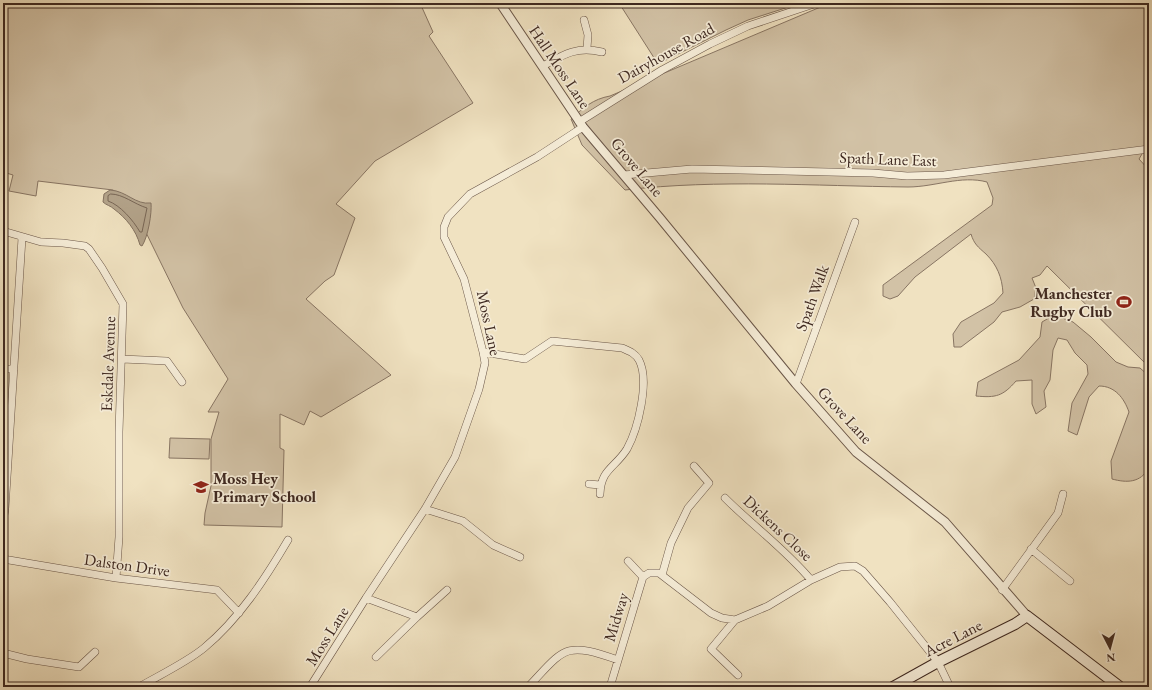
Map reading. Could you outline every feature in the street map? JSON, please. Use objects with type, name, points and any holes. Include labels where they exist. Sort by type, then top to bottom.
[{"type":"main road","name":"Acre Lane","points":[[893,687],[1027,616]]},
{"type":"main road","name":"Grove Lane","points":[[1027,616],[1120,687]]},
{"type":"street","name":"Hall Moss Lane","points":[[500,3],[581,124]]},
{"type":"street","name":"Dairyhouse Road","points":[[581,124],[662,70],[710,44],[748,26],[817,3]]},
{"type":"street","points":[[584,20],[588,35],[587,48]]},
{"type":"street","points":[[543,66],[564,53],[587,48],[602,52]]},
{"type":"street","name":"Grove Lane","points":[[581,124],[796,384],[856,452],[945,522],[1002,590],[1027,616]]},
{"type":"street","name":"Moss Lane","points":[[310,687],[366,598],[425,509],[455,457],[467,428],[480,389],[484,363],[483,352],[464,279],[444,236],[444,227],[448,217],[470,194],[536,157],[581,124]]},
{"type":"street","name":"Spath Lane East","points":[[624,175],[692,169],[873,173],[908,176],[944,175],[1149,149]]},
{"type":"street","name":"Spath Walk","points":[[796,384],[855,222]]},
{"type":"street","name":"Eskdale Avenue","points":[[3,230],[22,238],[40,242],[81,245],[89,249],[123,304],[119,432],[119,537],[116,578]]},
{"type":"street","points":[[3,522],[22,238]]},
{"type":"street","points":[[483,352],[524,359],[552,341],[622,348],[632,352],[638,359],[642,368],[643,382],[636,426],[626,449],[602,478],[600,494]]},
{"type":"street","points":[[122,359],[167,361],[182,382]]},
{"type":"street","points":[[3,368],[14,369]]},
{"type":"street","points":[[662,575],[671,544],[688,508],[709,483],[694,466]]},
{"type":"street","points":[[589,484],[600,485]]},
{"type":"street","points":[[1002,590],[1058,513],[1063,494]]},
{"type":"street","name":"Dickens Close","points":[[725,498],[748,521],[795,561],[811,580]]},
{"type":"street","points":[[425,509],[463,521],[493,545],[520,557]]},
{"type":"street","points":[[139,687],[204,648],[239,613],[262,582],[288,540]]},
{"type":"street","points":[[1031,549],[1070,582]]},
{"type":"street","name":"Dalston Drive","points":[[3,559],[116,578],[217,590],[239,613]]},
{"type":"street","name":"Midway","points":[[610,687],[643,577],[628,561]]},
{"type":"street","points":[[738,675],[711,649],[735,620],[768,606],[811,580],[840,567],[855,566],[863,571],[938,662],[950,687]]},
{"type":"street","points":[[643,577],[654,572],[662,575],[711,613],[722,618],[735,620]]},
{"type":"street","points":[[376,657],[447,590]]},
{"type":"street","name":"Moss Lane","points":[[366,598],[417,617]]},
{"type":"street","points":[[528,687],[554,659],[569,650],[579,648],[618,660]]},
{"type":"street","points":[[3,653],[27,659],[79,667],[95,652]]},
{"type":"shaded area","points":[[3,3],[420,3],[433,32],[429,36],[473,103],[375,161],[336,204],[355,218],[334,275],[325,281],[306,299],[391,375],[321,417],[310,411],[304,425],[280,414],[280,448],[284,450],[282,527],[204,525],[211,486],[211,439],[219,412],[208,412],[228,379],[183,308],[132,204],[113,190],[38,181],[36,196],[9,191],[13,175],[3,172]]},
{"type":"shaded area","points":[[619,3],[801,3],[748,20],[658,64]]},
{"type":"shaded area","points":[[830,3],[1149,3],[1149,141],[1146,142],[1148,144],[1139,159],[1149,170],[1149,367],[1047,266],[1040,275],[1032,278],[1036,288],[1034,299],[1020,307],[1002,312],[994,322],[961,347],[954,347],[953,334],[961,322],[994,303],[1003,293],[1000,277],[996,267],[990,258],[973,240],[971,234],[915,277],[898,296],[890,299],[883,296],[883,285],[992,205],[993,198],[987,182],[967,180],[908,187],[731,184],[625,190],[582,145],[571,119],[598,99],[610,96]]},
{"type":"shaded area","points":[[1054,315],[1073,322],[1091,337],[1116,362],[1128,367],[1140,368],[1149,376],[1149,468],[1142,477],[1133,481],[1112,479],[1111,461],[1129,412],[1122,398],[1110,388],[1099,386],[1089,397],[1077,435],[1068,431],[1072,403],[1088,374],[1087,365],[1075,353],[1067,340],[1058,338],[1053,350],[1050,380],[1044,391],[1046,407],[1036,414],[1032,404],[1032,380],[1016,381],[1007,390],[999,395],[989,397],[976,396],[978,382],[1019,360],[1040,337],[1042,322]]},
{"type":"shaded area","points":[[170,438],[210,439],[209,459],[169,458]]},
{"type":"water","points":[[110,190],[121,193],[140,202],[151,203],[149,225],[142,246],[140,245],[133,229],[126,220],[113,208],[103,202],[104,194]]},
{"type":"place","name":"Manchester Rugby Club","points":[[1124,302]]},
{"type":"place","name":"Moss Hey Primary School","points":[[201,487]]}]
